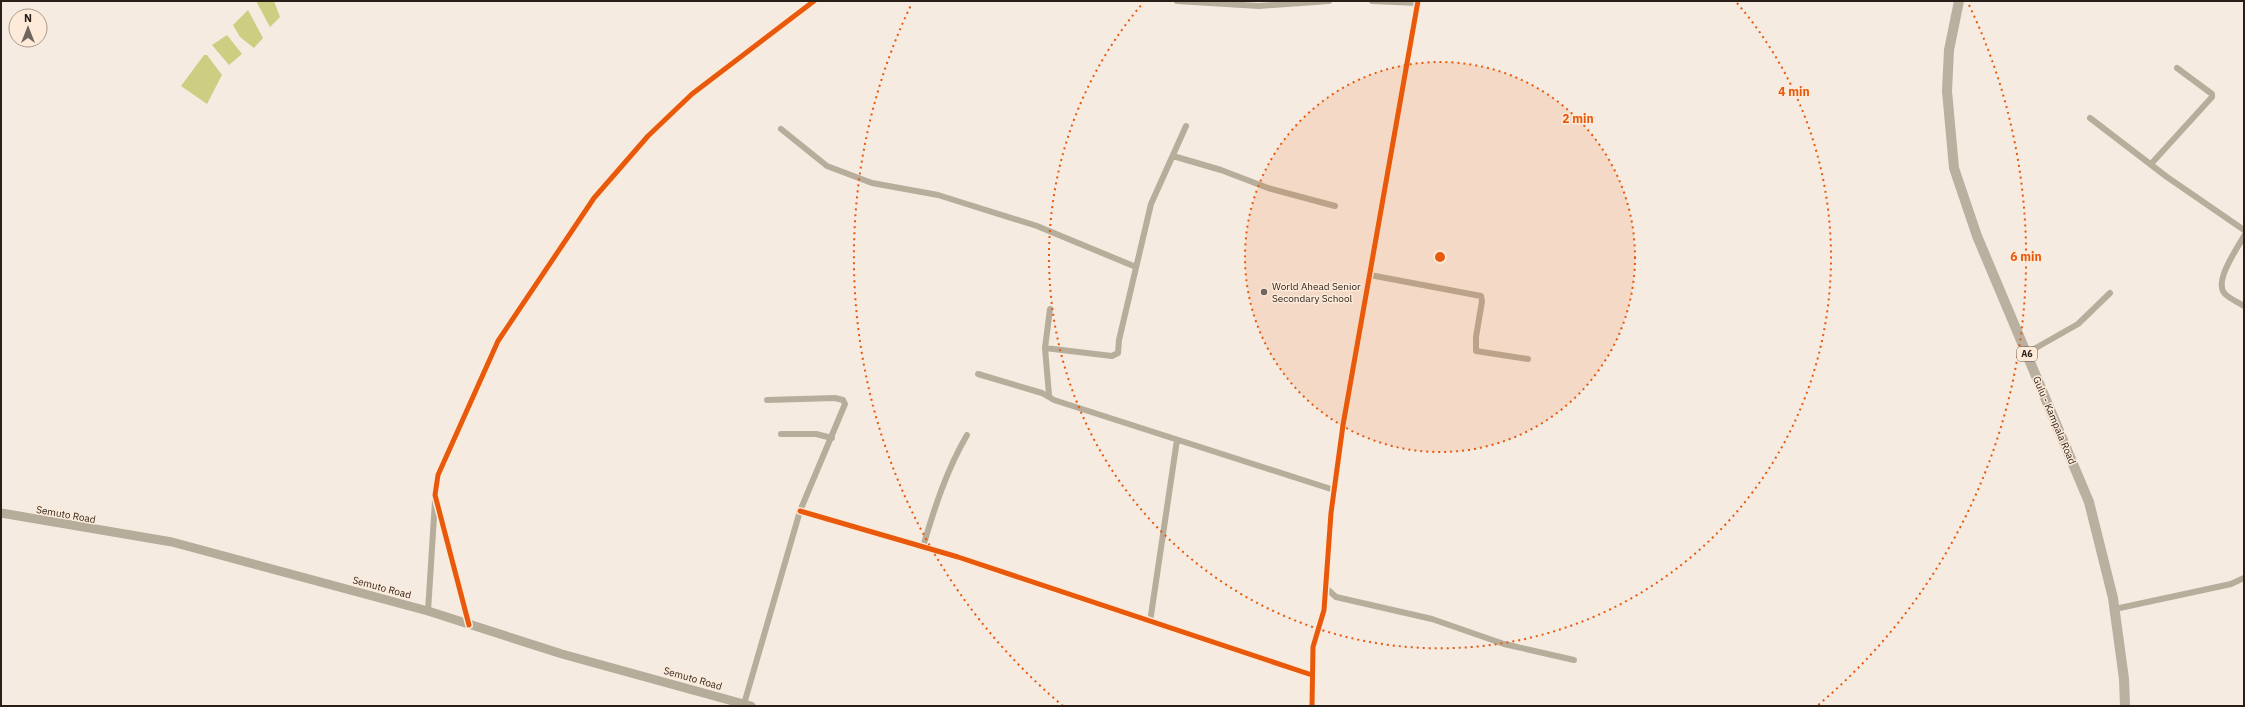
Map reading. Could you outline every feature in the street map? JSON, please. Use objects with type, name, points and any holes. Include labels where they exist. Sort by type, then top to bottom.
[{"type":"main road","name":"Gulu - Kampala Road","points":[[1959,1],[1949,50],[1947,91],[1954,168],[1977,236],[2089,502],[2115,610],[2124,679],[2125,706]]},
{"type":"main road","name":"Semuto Road","points":[[1,513],[172,542],[428,611],[468,625],[747,705]]},
{"type":"street","points":[[428,611],[435,495],[438,475],[498,341],[594,198],[648,136],[692,94],[814,1]]},
{"type":"street","points":[[1177,1],[1259,6],[1329,1]]},
{"type":"street","points":[[1312,706],[1313,647],[1321,623],[1326,588],[1334,490],[1343,424],[1418,2],[1372,1]]},
{"type":"street","points":[[2151,164],[2212,97],[2212,94],[2177,68]]},
{"type":"street","points":[[2090,118],[2151,164],[2244,230]]},
{"type":"street","points":[[1045,348],[1112,356],[1118,353],[1119,340],[1151,204],[1186,126]]},
{"type":"street","points":[[782,129],[827,166],[872,183],[902,187],[938,195],[1037,226],[1136,267]]},
{"type":"street","points":[[1173,156],[1221,170],[1268,188],[1335,206]]},
{"type":"street","points":[[2244,236],[2223,275],[2220,284],[2225,293],[2244,306]]},
{"type":"street","points":[[1370,275],[1481,296],[1482,301],[1476,337],[1476,350],[1528,359]]},
{"type":"street","points":[[2027,353],[2078,324],[2110,293]]},
{"type":"street","points":[[1049,395],[1045,348],[1050,309]]},
{"type":"street","points":[[978,374],[1049,395],[1054,400],[1334,490]]},
{"type":"street","points":[[747,705],[800,510],[844,410],[845,404],[843,400],[767,400]]},
{"type":"street","points":[[782,434],[816,434],[832,438]]},
{"type":"street","points":[[923,547],[934,510],[959,448],[967,435]]},
{"type":"street","points":[[1150,622],[1177,440]]},
{"type":"street","points":[[435,495],[468,625]]},
{"type":"street","points":[[800,510],[923,547],[1312,674]]},
{"type":"street","points":[[2115,610],[2231,584],[2244,578]]},
{"type":"street","points":[[1326,588],[1336,598],[1432,619],[1504,644],[1574,660]]},
{"type":"shaded area","points":[[256,1],[274,1],[280,17],[270,27]]},
{"type":"shaded area","points":[[248,10],[263,38],[254,48],[240,37],[233,25]]},
{"type":"shaded area","points":[[227,35],[242,54],[229,65],[212,45]]},
{"type":"shaded area","points":[[204,55],[207,55],[222,75],[207,104],[181,86]]},
{"type":"cycle path","points":[[469,625],[435,495],[438,475],[498,341],[594,198],[648,136],[692,94],[814,1]]},
{"type":"cycle path","points":[[1312,706],[1313,647],[1324,610],[1331,513],[1343,425],[1418,1]]},
{"type":"cycle path","points":[[800,511],[958,557],[1312,675]]},
{"type":"place","name":"World Ahead Senior Secondary School","points":[[1264,292]]}]
